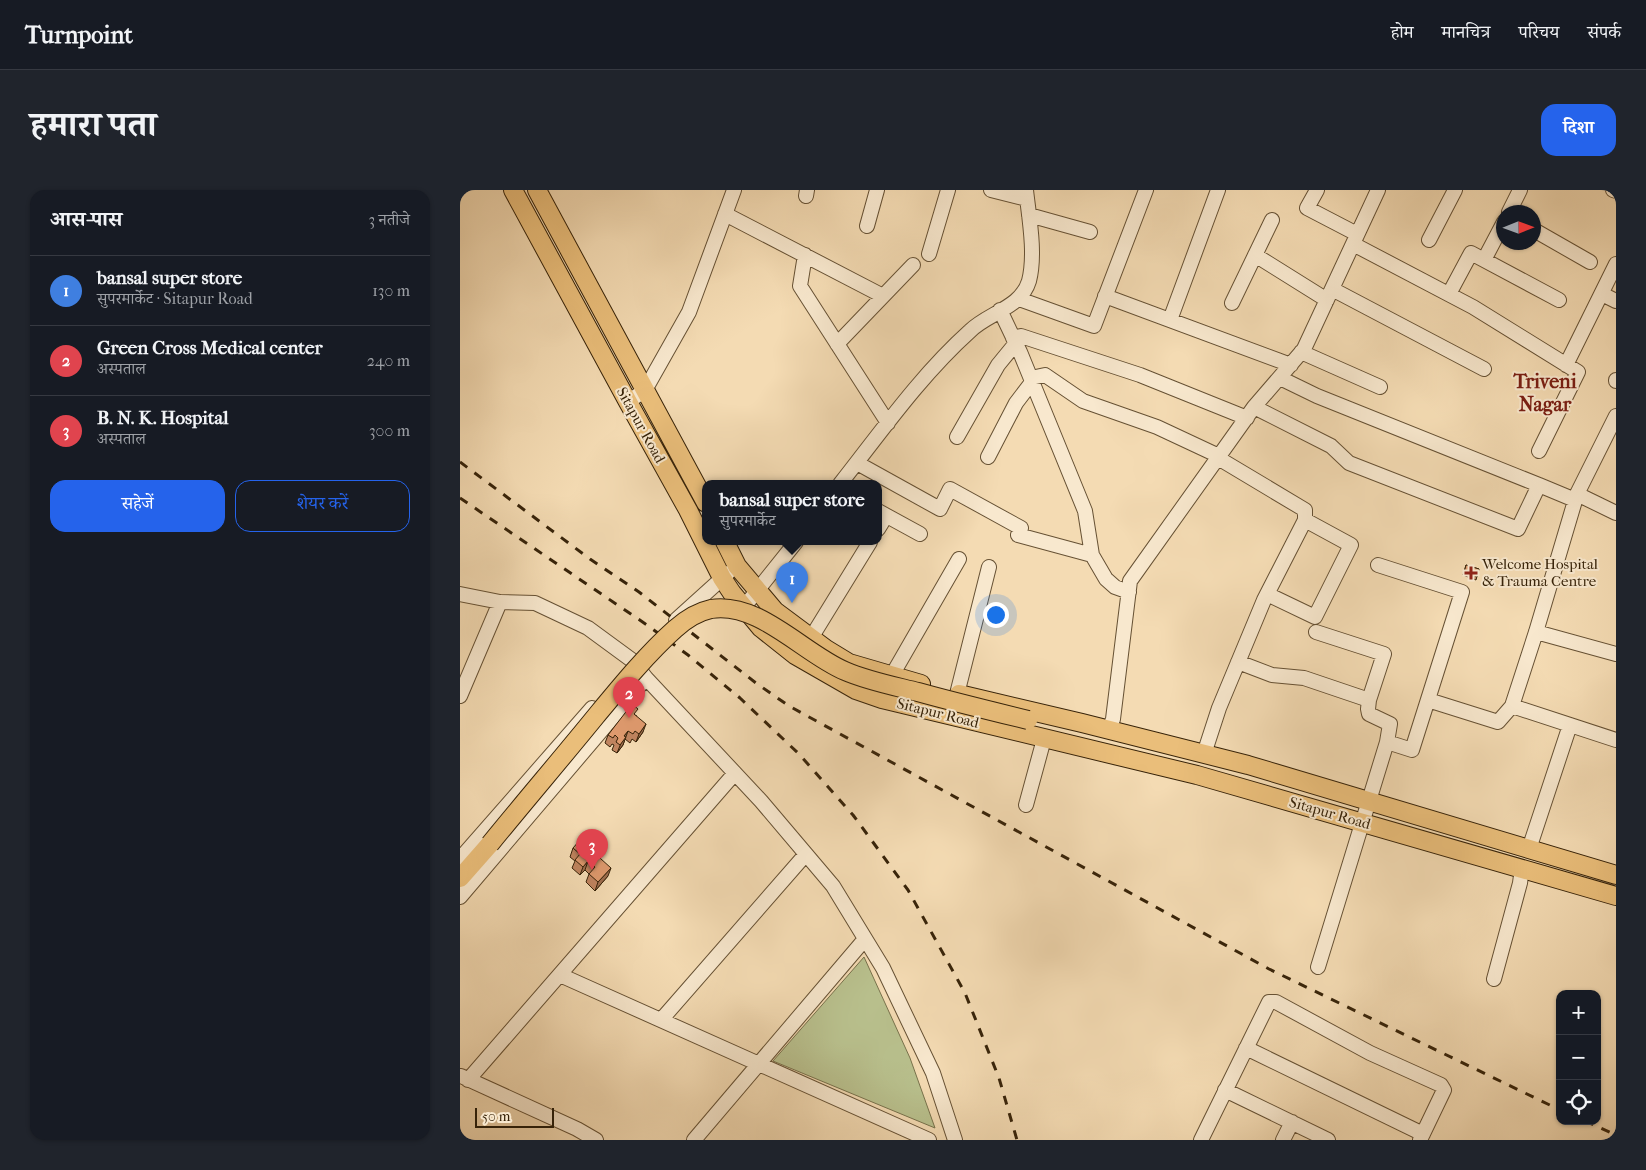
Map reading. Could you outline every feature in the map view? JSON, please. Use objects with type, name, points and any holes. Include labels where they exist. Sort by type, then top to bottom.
[{"type":"main road","name":"Sitapur Road","points":[[514,190],[702,537]]},
{"type":"main road","name":"Sitapur Road","points":[[537,190],[702,496]]},
{"type":"main road","name":"Sitapur Road","points":[[706,545],[722,578],[761,628],[795,655],[856,690],[921,710],[1197,775],[1616,896]]},
{"type":"main road","name":"Sitapur Road","points":[[726,545],[737,566],[775,610],[811,638],[849,663],[957,694],[1248,765],[1616,875]]},
{"type":"main road","points":[[460,878],[621,686],[660,644],[689,618],[712,609],[744,613],[758,618],[822,660],[846,671],[881,683],[1183,760],[1204,754]]},
{"type":"main road","points":[[1183,760],[1197,775]]},
{"type":"street","points":[[628,402],[645,390],[689,312],[734,190]]},
{"type":"street","points":[[867,226],[877,190]]},
{"type":"street","points":[[929,254],[948,190]]},
{"type":"street","points":[[843,480],[920,382],[971,330],[1019,299],[1028,281],[1032,245],[1027,195],[991,190]]},
{"type":"street","points":[[1019,299],[1094,326],[1146,190]]},
{"type":"street","points":[[1170,320],[1218,190]]},
{"type":"street","points":[[1317,190],[1308,208],[1355,239],[1473,306],[1578,372],[1539,451]]},
{"type":"street","points":[[1109,730],[1113,719],[1130,581],[1251,413],[1302,352],[1378,190]]},
{"type":"street","points":[[1512,205],[1520,190]]},
{"type":"street","points":[[1428,240],[1450,192]]},
{"type":"street","points":[[725,214],[883,296]]},
{"type":"street","points":[[1029,215],[1090,232]]},
{"type":"street","points":[[1232,303],[1272,220]]},
{"type":"street","points":[[1541,234],[1590,262]]},
{"type":"street","points":[[1484,260],[1496,237]]},
{"type":"street","points":[[1449,294],[1471,252],[1559,300]]},
{"type":"street","points":[[805,255],[800,286],[888,423]]},
{"type":"street","points":[[1255,255],[1329,294],[1484,369]]},
{"type":"street","points":[[1566,365],[1616,264]]},
{"type":"street","points":[[837,344],[913,265]]},
{"type":"street","points":[[1602,294],[1616,301]]},
{"type":"street","points":[[1106,296],[1291,365]]},
{"type":"street","points":[[1000,310],[1032,380],[1085,511],[1092,555],[1106,579],[1115,587],[1128,592]]},
{"type":"street","points":[[957,437],[998,365],[1014,341],[1021,336],[1251,413],[1331,446],[1349,463],[1518,529],[1539,485]]},
{"type":"street","points":[[1302,352],[1380,387]]},
{"type":"street","points":[[988,457],[1016,403],[1032,380],[1045,375],[1083,401],[1157,427],[1218,457],[1305,510],[1305,520],[1268,594],[1238,662],[1219,708],[1204,754]]},
{"type":"street","points":[[1280,378],[1317,396],[1616,514]]},
{"type":"street","points":[[1428,700],[1498,722],[1512,706],[1576,497],[1614,425]]},
{"type":"street","points":[[857,462],[940,509],[950,489],[1021,528],[1018,535],[1092,555]]},
{"type":"street","points":[[882,514],[920,534]]},
{"type":"street","points":[[1268,594],[1315,617],[1351,546],[1305,520]]},
{"type":"street","points":[[744,607],[794,545]]},
{"type":"street","points":[[811,638],[868,545]]},
{"type":"street","points":[[892,676],[959,560]]},
{"type":"street","points":[[1378,565],[1462,592],[1412,750],[1387,742]]},
{"type":"street","points":[[460,859],[633,661],[737,566]]},
{"type":"street","points":[[957,694],[989,567]]},
{"type":"street","points":[[460,594],[500,602],[534,603],[588,628],[633,661],[646,678],[761,800],[833,886],[883,968],[933,1072],[955,1140]]},
{"type":"street","points":[[460,696],[500,602]]},
{"type":"street","points":[[1316,632],[1384,654],[1369,700],[1368,712],[1390,724],[1387,742],[1318,967]]},
{"type":"street","points":[[1536,632],[1616,654]]},
{"type":"street","points":[[1238,662],[1272,675],[1304,678],[1369,700]]},
{"type":"street","points":[[460,897],[646,678]]},
{"type":"street","points":[[1512,706],[1616,740]]},
{"type":"street","points":[[1528,849],[1570,725]]},
{"type":"street","points":[[1026,805],[1044,739]]},
{"type":"street","points":[[596,1140],[577,1129],[464,1078],[560,974],[735,773]]},
{"type":"street","points":[[661,1020],[806,854]]},
{"type":"street","points":[[1494,979],[1520,883],[1522,868]]},
{"type":"street","points":[[694,1140],[865,939]]},
{"type":"street","points":[[560,974],[929,1140]]},
{"type":"street","points":[[1201,1140],[1268,1002],[1276,1002],[1370,1053],[1441,1085],[1444,1090],[1421,1137],[1246,1048]]},
{"type":"street","points":[[1225,1090],[1328,1140]]},
{"type":"street","points":[[1283,1140],[1292,1122]]},
{"type":"green space","points":[[864,957],[910,1058],[935,1128],[773,1061]]},
{"type":"building","points":[[1466,565],[1479,569],[1477,577],[1464,573]]},
{"type":"building","points":[[632,704],[638,709],[634,714],[646,724],[639,734],[635,731],[633,734],[628,731],[620,745],[616,742],[618,738],[615,735],[613,738],[608,735]]},
{"type":"building","points":[[580,840],[611,868],[598,882],[589,874],[595,867],[588,861],[583,867],[575,860],[580,854],[573,848]]},
{"type":"railway","points":[[460,462],[590,559],[639,592],[756,683],[789,706],[1269,969],[1556,1108]]},
{"type":"railway","points":[[460,498],[688,655],[740,698],[799,754],[853,815],[908,890],[965,993],[999,1078],[1017,1140]]},
{"type":"railway","points":[[1594,1125],[1616,1135]]},
{"type":"place","name":"Welcome Hospital & Trauma Centre","points":[[1471,573]]},
{"type":"place","name":"bansal super store","points":[[792,603]]},
{"type":"place","name":"Green Cross Medical center","points":[[629,718]]},
{"type":"place","name":"B. N. K. Hospital","points":[[592,870]]},
{"type":"district","name":"Triveni Nagar","points":[[1545,392]]}]
